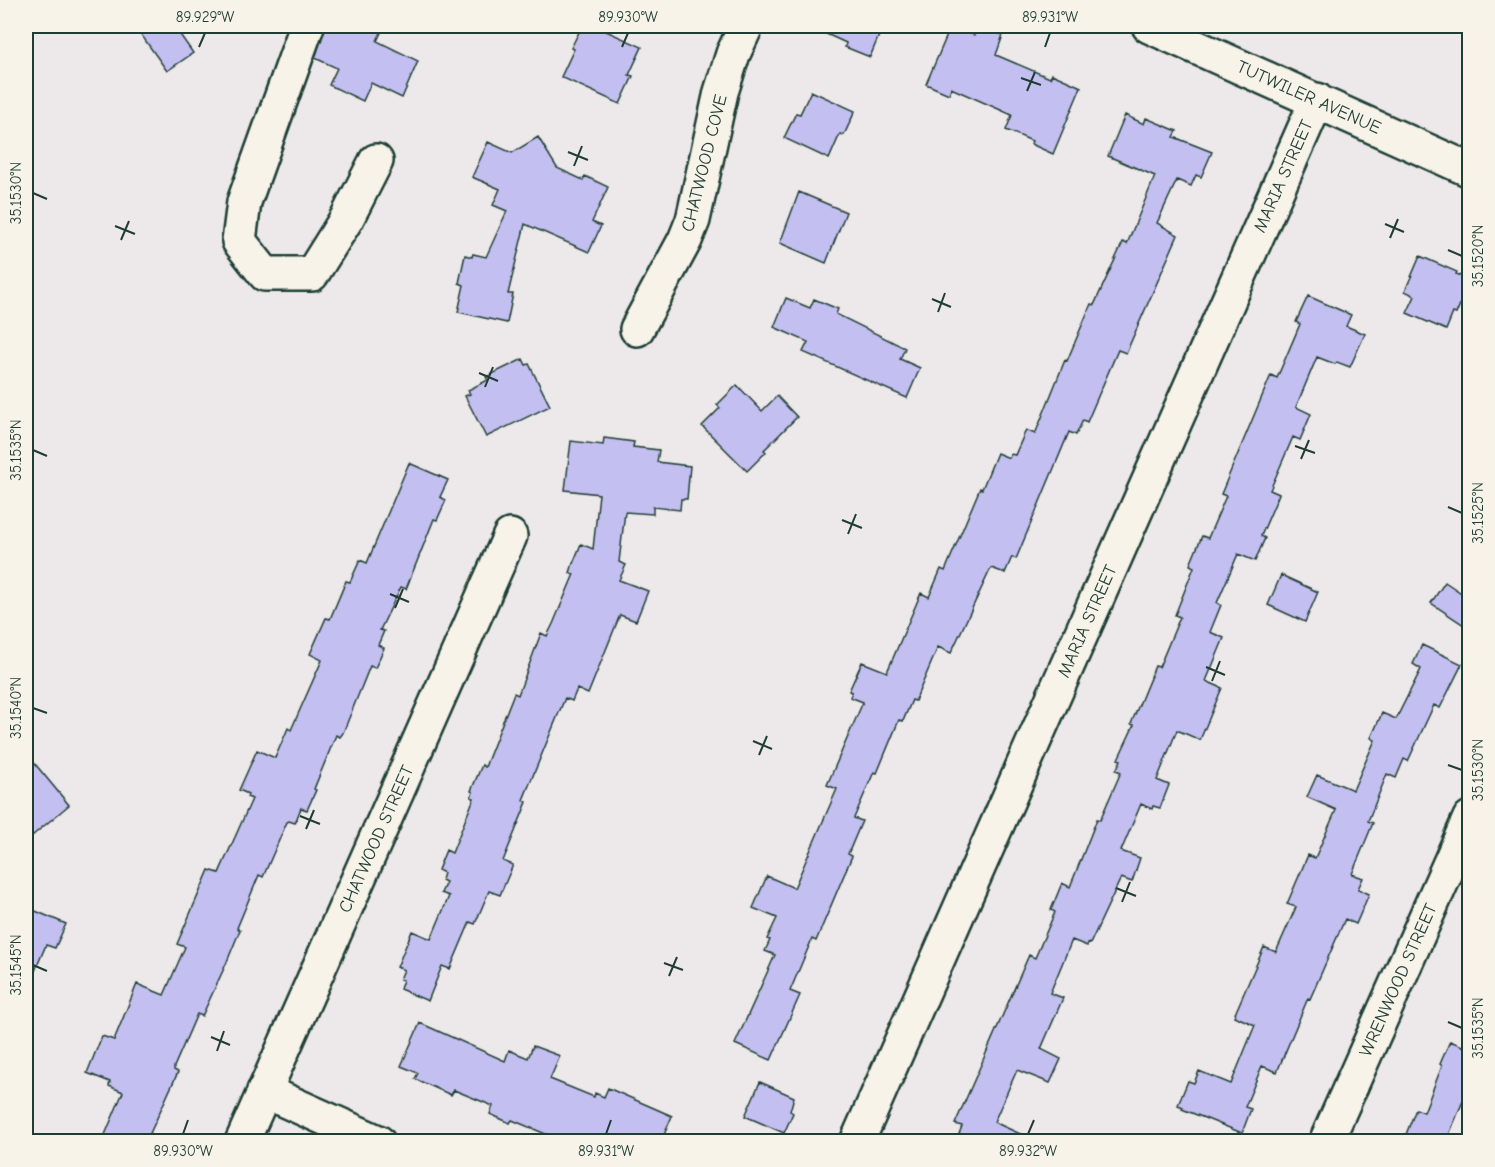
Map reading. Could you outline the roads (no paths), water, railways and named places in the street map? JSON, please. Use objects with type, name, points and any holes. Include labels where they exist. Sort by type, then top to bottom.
[{"type":"street","points":[[307,26],[244,202],[239,241],[265,274],[312,274],[347,218],[376,161]]},
{"type":"street","name":"CHATWOOD COVE","points":[[638,329],[690,230],[721,92],[733,54],[746,26]]},
{"type":"street","name":"TUTWILER AVENUE","points":[[1149,26],[1470,170]]},
{"type":"street","name":"MARIA STREET","points":[[857,1142],[1317,100]]},
{"type":"street","name":"CHATWOOD STREET","points":[[242,1142],[510,536]]},
{"type":"street","name":"WRENWOOD STREET","points":[[1326,1142],[1470,818]]},
{"type":"street","points":[[264,1091],[378,1142]]}]
